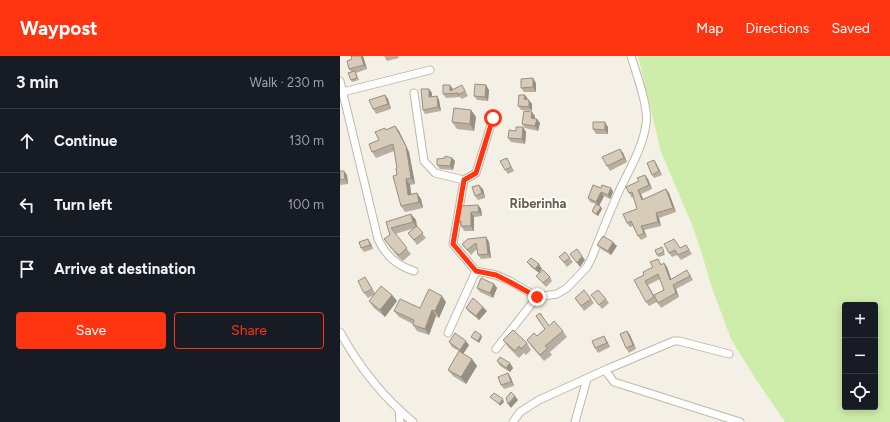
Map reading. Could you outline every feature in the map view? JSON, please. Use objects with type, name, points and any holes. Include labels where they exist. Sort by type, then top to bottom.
[{"type":"street","points":[[464,180],[453,244],[476,271],[496,275],[537,297],[557,294],[567,288],[587,267],[640,148],[646,124],[646,117],[642,93],[631,56]]},
{"type":"street","points":[[343,92],[430,70]]},
{"type":"street","points":[[340,80],[378,239],[385,253],[390,258],[402,267],[414,271]]},
{"type":"street","points":[[414,93],[424,161],[435,173],[464,180],[476,173],[493,118]]},
{"type":"street","points":[[448,333],[476,271]]},
{"type":"street","points":[[496,350],[537,297]]},
{"type":"street","points":[[340,332],[370,378],[399,410],[413,422]]},
{"type":"street","points":[[513,422],[520,412],[528,407],[606,370],[674,341],[680,341],[729,354]]},
{"type":"street","points":[[606,370],[614,382],[740,422]]},
{"type":"street","points":[[575,422],[587,379]]},
{"type":"street","points":[[399,410],[400,422]]},
{"type":"green space","points":[[638,56],[890,56],[890,422],[785,422],[731,339],[711,285],[692,225],[661,152]]},
{"type":"building","points":[[351,56],[361,56],[364,65],[349,69],[347,61],[352,59]]},
{"type":"building","points":[[355,71],[357,78],[351,80],[348,73]]},
{"type":"building","points":[[533,78],[533,87],[521,88],[521,79]]},
{"type":"building","points":[[475,84],[486,85],[485,97],[474,96]]},
{"type":"building","points":[[443,85],[450,85],[450,91],[462,85],[465,91],[458,95],[458,93],[443,94]]},
{"type":"building","points":[[421,89],[429,89],[429,97],[437,96],[438,107],[423,110]]},
{"type":"building","points":[[385,95],[388,104],[373,109],[369,100]]},
{"type":"building","points":[[519,95],[525,95],[524,99],[529,100],[529,107],[518,106]]},
{"type":"building","points":[[454,108],[471,110],[470,124],[452,122]]},
{"type":"building","points":[[524,111],[532,112],[531,118],[537,119],[535,126],[522,124]]},
{"type":"building","points":[[593,122],[605,122],[605,130],[593,129]]},
{"type":"building","points":[[395,126],[406,146],[411,178],[406,179],[408,195],[417,193],[419,202],[401,206],[393,176],[397,175],[397,168],[393,144],[372,152],[369,144],[379,140],[375,132],[385,128],[386,130]]},
{"type":"building","points":[[516,127],[523,127],[522,139],[508,138],[509,130],[516,131]]},
{"type":"building","points":[[620,149],[624,158],[607,166],[602,157]]},
{"type":"building","points":[[445,156],[452,158],[450,166],[437,165],[437,159],[445,158]]},
{"type":"building","points":[[507,158],[511,167],[505,170],[500,161]]},
{"type":"building","points":[[654,160],[659,171],[652,175],[647,163]]},
{"type":"building","points":[[340,171],[344,171],[345,179],[340,180]]},
{"type":"building","points":[[645,175],[649,185],[638,190],[642,200],[666,189],[673,208],[656,213],[658,222],[641,226],[644,233],[638,236],[631,221],[627,223],[623,214],[637,209],[632,192],[629,193],[626,187],[639,181],[637,178]]},
{"type":"building","points":[[479,185],[482,193],[475,196],[472,187]]},
{"type":"building","points":[[593,185],[601,188],[602,185],[611,188],[608,195],[601,192],[596,202],[588,198]]},
{"type":"building","points":[[596,204],[601,207],[596,214],[592,211]]},
{"type":"building","points":[[478,205],[479,212],[471,212],[471,226],[461,226],[461,221],[458,221],[461,206]]},
{"type":"building","points":[[411,214],[413,222],[391,228],[407,248],[399,255],[384,239],[390,235],[386,222]]},
{"type":"building","points":[[417,226],[423,233],[414,240],[408,233]]},
{"type":"building","points":[[603,236],[613,242],[608,251],[597,245]]},
{"type":"building","points":[[486,237],[488,254],[478,255],[476,243],[467,250],[462,244],[468,239]]},
{"type":"building","points":[[368,239],[370,245],[361,248],[359,242]]},
{"type":"building","points":[[674,239],[680,248],[686,245],[689,250],[678,255],[675,250],[669,253],[664,244]]},
{"type":"building","points":[[662,247],[664,252],[657,255],[655,250]]},
{"type":"building","points":[[577,249],[582,256],[577,263],[570,254]]},
{"type":"building","points":[[565,252],[570,258],[564,262],[559,257]]},
{"type":"building","points":[[531,258],[539,264],[535,269],[527,262]]},
{"type":"building","points":[[658,259],[661,265],[664,263],[670,280],[687,270],[690,276],[673,285],[676,293],[658,303],[654,295],[664,290],[658,274],[645,281],[654,297],[646,302],[634,280],[644,275],[643,272],[653,267],[650,262]]},
{"type":"building","points":[[543,270],[550,277],[543,283],[536,276]]},
{"type":"building","points":[[365,277],[372,289],[364,293],[358,281]]},
{"type":"building","points":[[481,278],[494,284],[490,293],[477,288]]},
{"type":"building","points":[[381,286],[392,295],[380,310],[369,301]]},
{"type":"building","points":[[429,289],[442,296],[435,311],[432,310],[425,329],[413,325],[414,320],[394,311],[400,299],[420,308]]},
{"type":"building","points":[[584,290],[591,299],[581,306],[575,298]]},
{"type":"building","points":[[598,290],[606,299],[599,305],[591,295]]},
{"type":"building","points":[[473,298],[483,307],[476,316],[466,308]]},
{"type":"building","points":[[540,313],[549,326],[554,321],[563,331],[545,346],[548,348],[540,355],[527,340],[534,333],[537,336],[545,329],[536,316]]},
{"type":"building","points":[[513,330],[527,343],[521,349],[519,346],[515,351],[503,340]]},
{"type":"building","points":[[475,331],[481,335],[478,341],[471,337]]},
{"type":"building","points":[[627,331],[633,345],[626,348],[620,334]]},
{"type":"building","points":[[455,333],[466,341],[460,350],[449,342]]},
{"type":"building","points":[[604,336],[607,343],[595,348],[592,341]]},
{"type":"building","points":[[459,351],[472,359],[461,377],[448,370]]},
{"type":"building","points":[[500,357],[510,363],[506,368],[497,361]]},
{"type":"building","points":[[508,373],[511,382],[501,385],[498,377]]},
{"type":"building","points":[[511,392],[515,396],[508,404],[506,398]]},
{"type":"building","points":[[494,393],[503,399],[499,404],[490,397]]},
{"type":"district","name":"Riberinha","points":[[538,203]]},
{"type":"route","points":[[493,118],[476,173],[464,180],[453,244],[476,271],[496,275],[537,297]]}]
